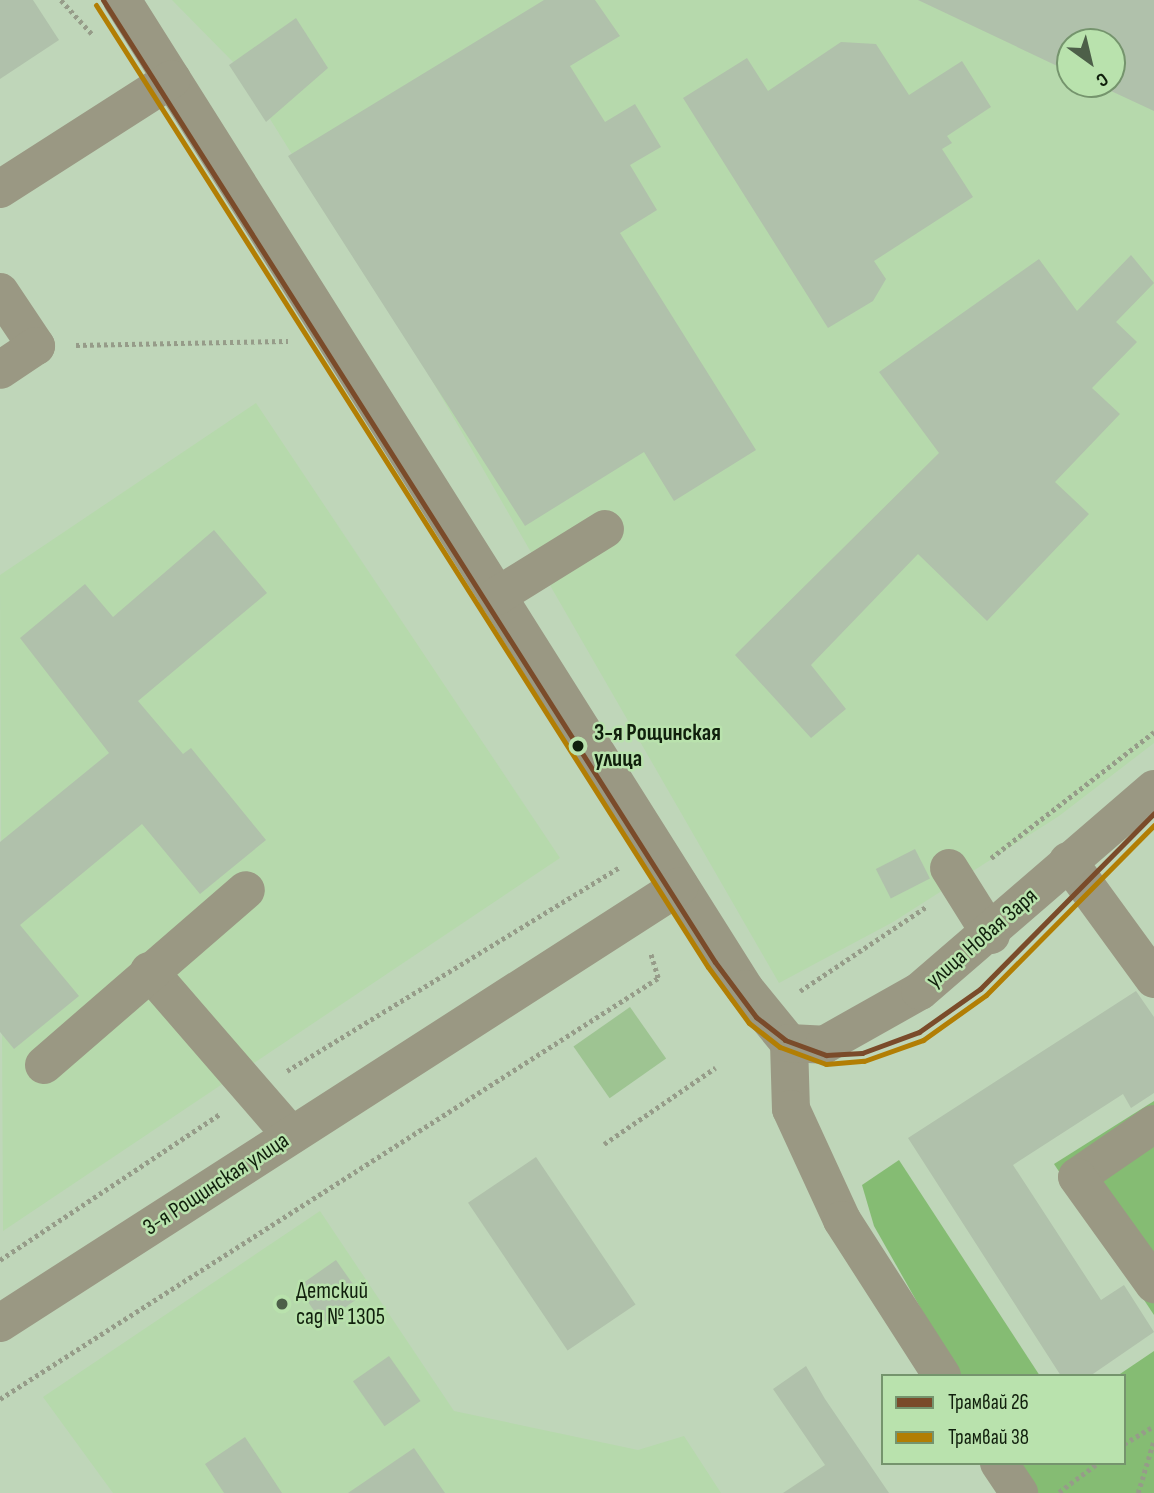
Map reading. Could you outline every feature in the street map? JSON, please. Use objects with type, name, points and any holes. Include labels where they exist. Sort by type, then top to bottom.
[{"type":"street","points":[[122,0],[745,989],[789,1043],[791,1109],[802,1134],[842,1220],[941,1374]]},
{"type":"street","points":[[0,189],[172,79]]},
{"type":"street","points":[[0,292],[36,346],[0,370]]},
{"type":"street","points":[[497,596],[605,529]]},
{"type":"street","name":"улица Новая Заря","points":[[789,1043],[824,1045],[920,991],[991,935],[1068,861],[1154,789]]},
{"type":"street","points":[[1068,861],[1154,979]]},
{"type":"street","points":[[954,876],[991,935]]},
{"type":"street","name":"3-я Рощинская улица","points":[[6,1307],[291,1135],[680,886]]},
{"type":"street","points":[[44,1066],[149,971],[246,890]]},
{"type":"street","points":[[149,971],[256,1090],[291,1135]]},
{"type":"street","points":[[1154,1124],[1077,1177],[1154,1284]]},
{"type":"street","points":[[1000,1465],[1019,1493]]},
{"type":"path","points":[[36,346],[299,340]]},
{"type":"path","points":[[788,992],[808,990],[954,876],[1154,732]]},
{"type":"path","points":[[0,1260],[256,1090],[627,863]]},
{"type":"path","points":[[0,1399],[658,978]]},
{"type":"path","points":[[604,1144],[715,1068]]},
{"type":"path","points":[[1126,1443],[1154,1426]]},
{"type":"path","points":[[1138,1493],[1154,1440]]},
{"type":"path","points":[[1058,1493],[1095,1465]]},
{"type":"shaded area","points":[[172,0],[1154,0],[1154,743],[1059,816],[893,922],[779,983],[422,363],[237,66]]},
{"type":"shaded area","points":[[256,403],[560,858],[3,1231],[0,575]]},
{"type":"shaded area","points":[[630,1007],[666,1059],[610,1098],[573,1047]]},
{"type":"shaded area","points":[[1154,1101],[1154,1315],[1054,1164]]},
{"type":"shaded area","points":[[899,1160],[1039,1374],[958,1374],[874,1226],[862,1185]]},
{"type":"shaded area","name":"Детский сад № 1305","points":[[320,1211],[454,1411],[638,1450],[684,1436],[721,1493],[113,1493],[43,1397]]},
{"type":"shaded area","points":[[1154,1351],[1154,1493],[1034,1493],[1015,1465],[1126,1465],[1126,1374],[1120,1374]]},
{"type":"building","points":[[0,0],[33,0],[59,40],[0,79]]},
{"type":"building","points":[[544,0],[595,0],[620,36],[570,66],[605,122],[635,104],[661,147],[630,165],[657,210],[620,233],[756,450],[674,501],[644,452],[525,526],[288,156]]},
{"type":"building","points":[[918,0],[1154,0],[1154,111],[1126,98],[1126,28],[1056,28],[1056,65]]},
{"type":"building","points":[[296,18],[328,68],[266,122],[229,65]]},
{"type":"building","points":[[841,42],[876,44],[909,95],[962,61],[991,107],[947,136],[952,143],[942,149],[973,197],[874,261],[886,279],[873,301],[828,328],[683,98],[747,58],[768,91]]},
{"type":"building","points":[[1131,255],[1154,283],[1116,322],[1137,342],[1092,388],[1120,414],[1055,482],[1089,514],[987,621],[918,554],[811,665],[846,709],[811,738],[735,655],[939,453],[879,372],[1039,259],[1077,311]]},
{"type":"building","points":[[214,530],[267,593],[138,701],[183,754],[191,748],[266,840],[200,894],[142,824],[20,925],[79,996],[14,1049],[0,1032],[0,842],[109,753],[20,638],[85,584],[113,617]]},
{"type":"building","points":[[915,849],[930,878],[891,898],[876,869]]},
{"type":"building","points":[[1136,991],[1154,1017],[1154,1093],[1131,1108],[1123,1094],[1013,1165],[1101,1300],[1124,1285],[1154,1332],[1093,1374],[1060,1374],[908,1138]]},
{"type":"building","points":[[536,1157],[636,1305],[568,1350],[468,1203]]},
{"type":"building","points":[[336,1260],[361,1296],[323,1323],[297,1287]]},
{"type":"building","points":[[389,1356],[421,1401],[385,1426],[353,1381]]},
{"type":"building","points":[[806,1366],[825,1399],[889,1493],[783,1493],[825,1465],[773,1389]]},
{"type":"building","points":[[245,1437],[282,1493],[224,1493],[205,1464]]},
{"type":"building","points":[[414,1448],[445,1493],[348,1493]]},
{"type":"tram line","name":"26","points":[[103,0],[715,962],[756,1017],[785,1040],[826,1055],[862,1053],[919,1032],[980,989],[1154,813]]},
{"type":"tram line","name":"38","points":[[96,5],[708,967],[749,1023],[780,1047],[826,1064],[864,1061],[923,1040],[986,995],[1154,825]]},
{"type":"place","name":"3-я Рощинская улица","points":[[578,746]]},
{"type":"place","name":"Детский сад № 1305","points":[[282,1304]]}]
